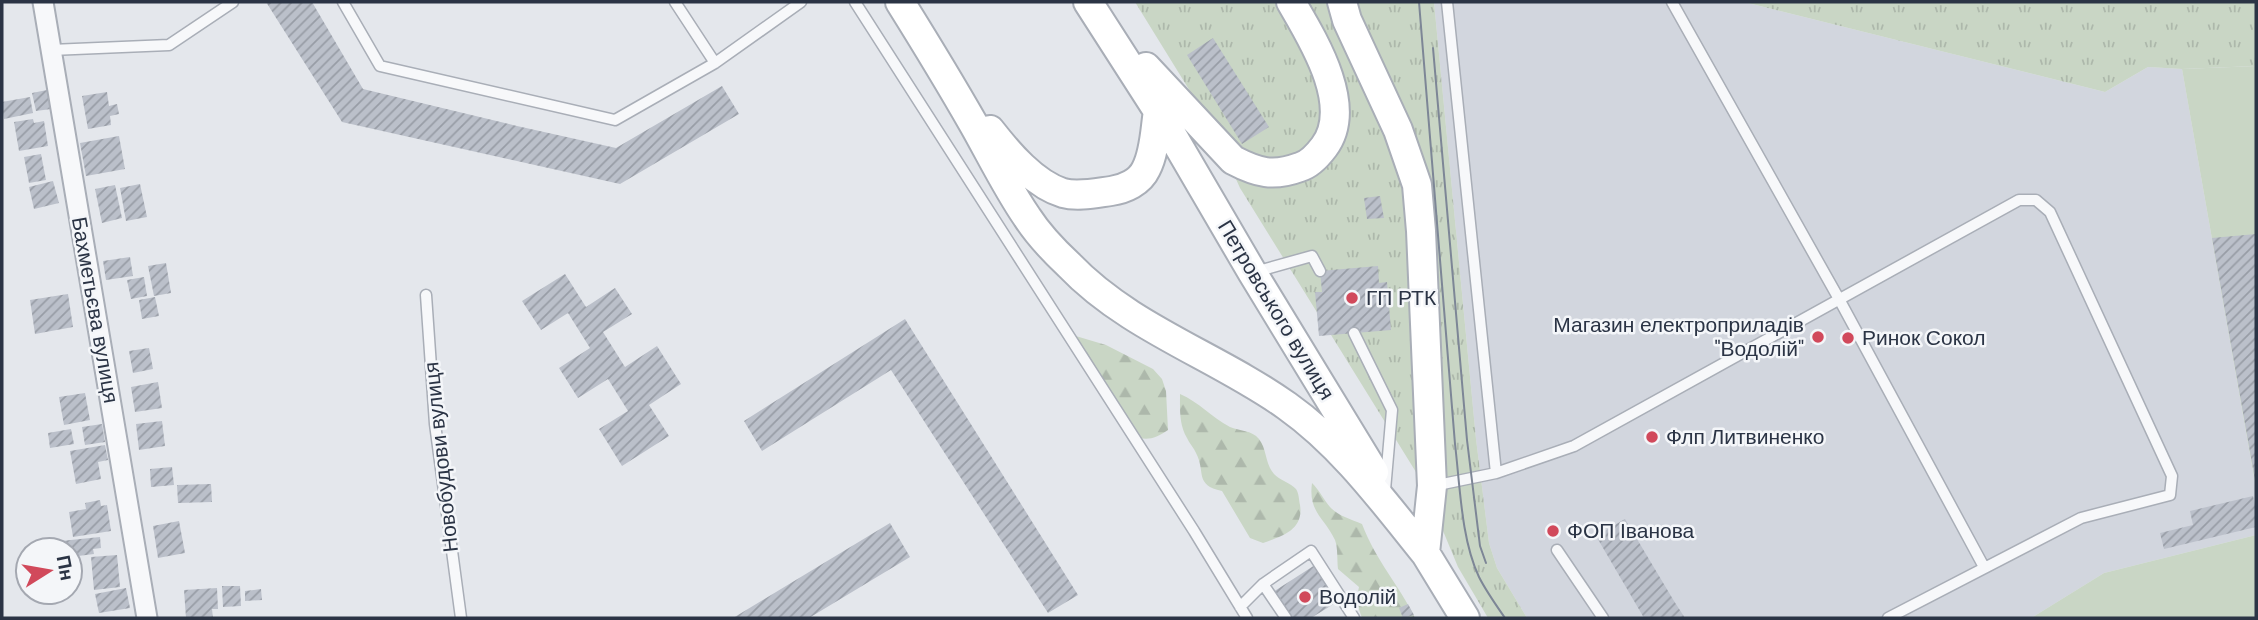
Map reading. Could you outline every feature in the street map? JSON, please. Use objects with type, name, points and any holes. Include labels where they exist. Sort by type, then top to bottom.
[{"type":"main road","points":[[900,2],[941,67],[1028,218],[1069,266],[1121,307],[1226,367],[1288,407],[1327,439],[1366,480],[1425,552]]},
{"type":"main road","points":[[1088,2],[1233,160],[1250,168],[1281,174],[1305,166],[1318,155],[1328,142],[1334,126],[1331,87],[1317,48],[1291,2]]},
{"type":"main road","name":"Петровського вулиця","points":[[1088,2],[1158,111],[1252,272],[1465,618]]},
{"type":"main road","points":[[1342,2],[1347,20],[1398,130],[1417,185],[1432,486],[1425,552]]},
{"type":"main road","points":[[941,67],[996,138],[1039,180],[1063,193],[1088,195],[1118,190],[1133,184],[1146,169],[1153,146],[1158,111]]},
{"type":"street","name":"Бахметьєва вулиця","points":[[43,2],[147,618]]},
{"type":"lane","points":[[51,51],[169,45],[233,2]]},
{"type":"lane","points":[[343,2],[380,66],[615,120],[715,63],[801,2]]},
{"type":"lane","points":[[675,2],[715,63]]},
{"type":"lane","points":[[855,2],[1062,323],[1247,618]]},
{"type":"lane","points":[[1447,2],[1496,473]]},
{"type":"lane","points":[[1672,2],[1839,299],[1984,567]]},
{"type":"lane","points":[[1432,486],[1496,473],[1574,446],[2019,200],[2036,200],[2050,212],[2172,476],[2170,495],[2081,518],[1888,618]]},
{"type":"lane","points":[[1252,272],[1312,256],[1320,271]]},
{"type":"lane","name":"Новобудови вулиця","points":[[426,295],[435,424],[461,618]]},
{"type":"lane","points":[[1354,333],[1392,410],[1385,490]]},
{"type":"lane","points":[[1557,550],[1604,618]]},
{"type":"lane","points":[[1240,607],[1263,584],[1311,551],[1354,618]]},
{"type":"lane","points":[[1263,584],[1286,618]]},
{"type":"shaded area","name":"Ринок Сокол","points":[[1434,2],[1744,2],[2105,92],[2148,67],[2182,69],[2256,488],[2256,535],[2104,573],[2031,618],[1527,618],[1497,568],[1489,543],[1476,439]]},
{"type":"green space","points":[[1135,2],[1434,2],[1476,439],[1489,543],[1497,568],[1527,618],[1488,618],[1458,567],[1424,485],[1240,188],[1214,130]]},
{"type":"green space","points":[[1744,2],[2256,2],[2256,66],[2182,69],[2148,67],[2105,92]]},
{"type":"green space","points":[[2256,66],[2256,488],[2182,69]]},
{"type":"green space","points":[[1069,334],[1106,345],[1153,369],[1162,379],[1166,391],[1168,430],[1151,438],[1132,436]]},
{"type":"green space","points":[[1180,394],[1230,427],[1249,432],[1259,439],[1271,470],[1298,493],[1299,520],[1290,531],[1263,543],[1250,538],[1222,491],[1204,481],[1199,460],[1180,417]]},
{"type":"green space","points":[[1312,483],[1333,510],[1362,524],[1374,550],[1415,618],[1362,618],[1356,601],[1359,587],[1338,569],[1335,540],[1312,501]]},
{"type":"green space","points":[[2256,535],[2256,618],[2031,618],[2104,573]]},
{"type":"building","points":[[266,2],[312,2],[363,89],[517,126],[616,148],[722,86],[739,114],[620,184],[342,122]]},
{"type":"building","points":[[1213,38],[1269,127],[1242,144],[1187,55]]},
{"type":"building","points":[[47,90],[51,109],[36,111],[32,93]]},
{"type":"building","points":[[107,92],[109,106],[117,104],[119,114],[110,116],[111,125],[88,129],[82,96]]},
{"type":"building","points":[[30,97],[33,113],[4,119],[2,102]]},
{"type":"building","points":[[33,119],[34,123],[44,121],[48,146],[19,151],[14,122]]},
{"type":"building","points":[[119,136],[125,169],[86,176],[80,143]]},
{"type":"building","points":[[41,154],[46,180],[29,183],[24,157]]},
{"type":"building","points":[[53,181],[59,203],[34,209],[29,187]]},
{"type":"building","points":[[140,184],[147,217],[126,221],[120,188]]},
{"type":"building","points":[[115,185],[122,218],[102,223],[95,189]]},
{"type":"building","points":[[1380,196],[1384,218],[1367,219],[1364,198]]},
{"type":"building","points":[[2256,234],[2256,480],[2255,480],[2212,238]]},
{"type":"building","points":[[130,257],[133,276],[106,280],[103,261]]},
{"type":"building","points":[[166,263],[171,293],[154,296],[148,266]]},
{"type":"building","points":[[1378,266],[1379,283],[1387,282],[1391,330],[1319,336],[1315,292],[1322,292],[1320,271]]},
{"type":"building","points":[[565,274],[586,307],[615,288],[632,314],[603,332],[625,367],[657,346],[681,384],[649,405],[669,436],[622,466],[599,429],[628,411],[608,379],[578,398],[559,368],[590,348],[568,313],[541,330],[522,301]]},
{"type":"building","points":[[144,277],[147,296],[131,299],[127,280]]},
{"type":"building","points":[[68,294],[73,327],[35,334],[30,300]]},
{"type":"building","points":[[155,297],[159,316],[142,319],[139,300]]},
{"type":"building","points":[[905,319],[1078,595],[1048,613],[891,370],[762,451],[744,421]]},
{"type":"building","points":[[149,348],[153,369],[133,373],[129,351]]},
{"type":"building","points":[[158,382],[162,408],[135,412],[131,387]]},
{"type":"building","points":[[85,393],[90,420],[64,425],[59,397]]},
{"type":"building","points":[[162,421],[165,446],[139,450],[136,424]]},
{"type":"building","points":[[102,424],[105,442],[85,445],[82,427]]},
{"type":"building","points":[[71,429],[74,444],[50,448],[48,433]]},
{"type":"building","points":[[105,445],[108,460],[98,462],[101,479],[76,484],[70,451]]},
{"type":"building","points":[[172,467],[174,485],[151,487],[150,469]]},
{"type":"building","points":[[211,484],[212,502],[178,503],[177,485]]},
{"type":"building","points":[[2253,496],[2256,527],[2164,549],[2160,533],[2193,525],[2190,511]]},
{"type":"building","points":[[100,500],[101,506],[107,505],[111,531],[73,536],[69,512],[86,509],[85,503]]},
{"type":"building","points":[[1625,519],[1685,618],[1644,618],[1596,536]]},
{"type":"building","points":[[179,521],[185,553],[158,558],[153,526]]},
{"type":"building","points":[[890,523],[910,557],[809,618],[733,618]]},
{"type":"building","points":[[100,537],[101,548],[93,549],[94,554],[84,555],[84,539]]},
{"type":"building","points":[[117,555],[120,587],[94,590],[91,557]]},
{"type":"building","name":"Водолій","points":[[1315,565],[1337,602],[1311,618],[1290,618],[1273,592]]},
{"type":"building","points":[[222,586],[240,586],[241,606],[223,607]]},
{"type":"building","points":[[126,588],[130,608],[99,613],[95,594]]},
{"type":"building","points":[[217,588],[218,609],[212,609],[213,618],[186,618],[184,590]]},
{"type":"building","points":[[261,589],[262,600],[245,601],[245,591]]},
{"type":"building","points":[[1408,604],[1414,615],[1403,618],[1399,608]]},
{"type":"tram line","points":[[1419,2],[1462,512],[1468,546],[1479,577],[1505,618]]},
{"type":"tram line","points":[[1433,48],[1467,440],[1480,546],[1486,563]]},
{"type":"place","name":"ГП РТК","points":[[1352,298]]},
{"type":"place","name":"Магазин електроприладів \"Водолій\"","points":[[1818,337]]},
{"type":"place","name":"Ринок Сокол","points":[[1848,338]]},
{"type":"place","name":"Флп Литвиненко","points":[[1652,437]]},
{"type":"place","name":"ФОП Іванова","points":[[1553,531]]},
{"type":"place","name":"Водолій","points":[[1305,597]]}]
